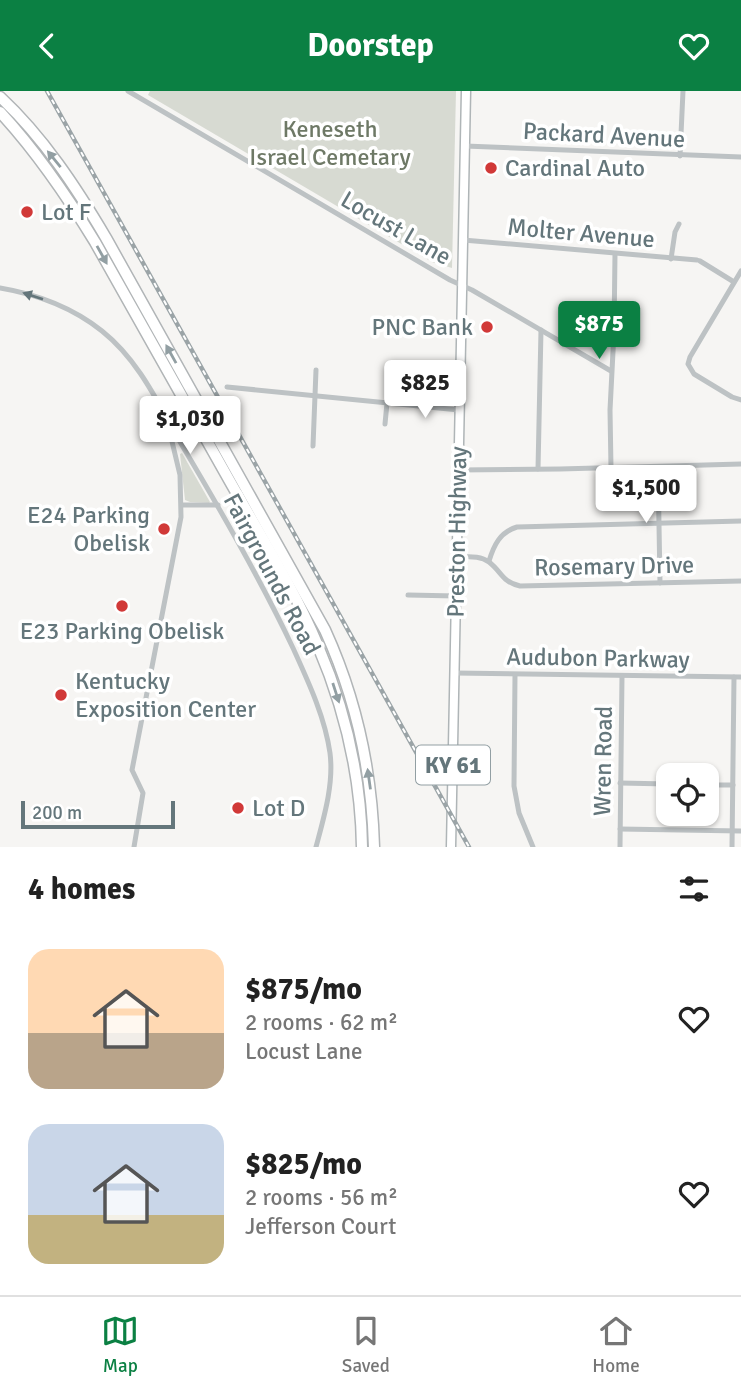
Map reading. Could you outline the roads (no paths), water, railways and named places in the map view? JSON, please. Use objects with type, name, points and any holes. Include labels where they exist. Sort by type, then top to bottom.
[{"type":"highway","points":[[0,97],[62,169],[106,238],[325,630],[343,674],[362,740],[372,806],[374,847]]},
{"type":"highway","points":[[3,116],[65,194],[95,242],[310,627],[330,674],[347,731],[358,789],[362,847]]},
{"type":"main road","name":"Preston Highway","points":[[451,847],[466,91]]},
{"type":"street","name":"Locust Lane","points":[[128,91],[611,371]]},
{"type":"street","points":[[680,156],[683,91]]},
{"type":"street","name":"Packard Avenue","points":[[465,146],[741,157]]},
{"type":"street","points":[[671,259],[675,232],[679,224]]},
{"type":"street","name":"Molter Avenue","points":[[463,240],[698,261],[734,282]]},
{"type":"street","points":[[611,468],[615,254]]},
{"type":"street","points":[[741,271],[688,364],[694,374],[741,400]]},
{"type":"street","name":"Fairgrounds Road","points":[[0,288],[25,293],[52,303],[102,331],[141,373],[218,505],[282,624],[306,676],[326,734],[331,760],[330,778],[318,847]]},
{"type":"street","points":[[538,469],[541,330]]},
{"type":"street","points":[[313,446],[316,370]]},
{"type":"street","points":[[227,387],[459,410]]},
{"type":"street","points":[[385,424],[387,403]]},
{"type":"street","points":[[134,847],[143,793],[132,770],[182,505],[177,458],[164,414]]},
{"type":"street","points":[[458,470],[741,464]]},
{"type":"street","points":[[658,467],[660,583]]},
{"type":"street","points":[[182,505],[218,505]]},
{"type":"street","points":[[457,557],[477,557],[489,561],[500,537],[517,527],[741,521]]},
{"type":"street","name":"Rosemary Drive","points":[[489,561],[505,580],[520,586],[741,581]]},
{"type":"street","points":[[408,595],[456,596]]},
{"type":"street","name":"Audubon Parkway","points":[[454,673],[738,677]]},
{"type":"street","points":[[515,675],[514,786],[519,813],[533,847]]},
{"type":"street","name":"Wren Road","points":[[620,847],[622,676]]},
{"type":"street","points":[[732,847],[738,677]]},
{"type":"street","points":[[621,783],[656,784]]},
{"type":"street","points":[[719,785],[733,785]]},
{"type":"street","points":[[620,829],[741,831]]},
{"type":"railway","points":[[47,91],[469,847]]},
{"type":"place","name":"Cardinal Auto","points":[[491,168]]},
{"type":"place","name":"Lot F","points":[[27,212]]},
{"type":"place","name":"PNC Bank","points":[[487,327]]},
{"type":"place","name":"E24 Parking Obelisk","points":[[164,529]]},
{"type":"place","name":"E23 Parking Obelisk","points":[[122,606]]},
{"type":"place","name":"Kentucky Exposition Center","points":[[61,695]]},
{"type":"place","name":"Lot D","points":[[238,808]]},
{"type":"park label","name":"Keneseth Israel Cemetary","points":[[330,143]]}]
